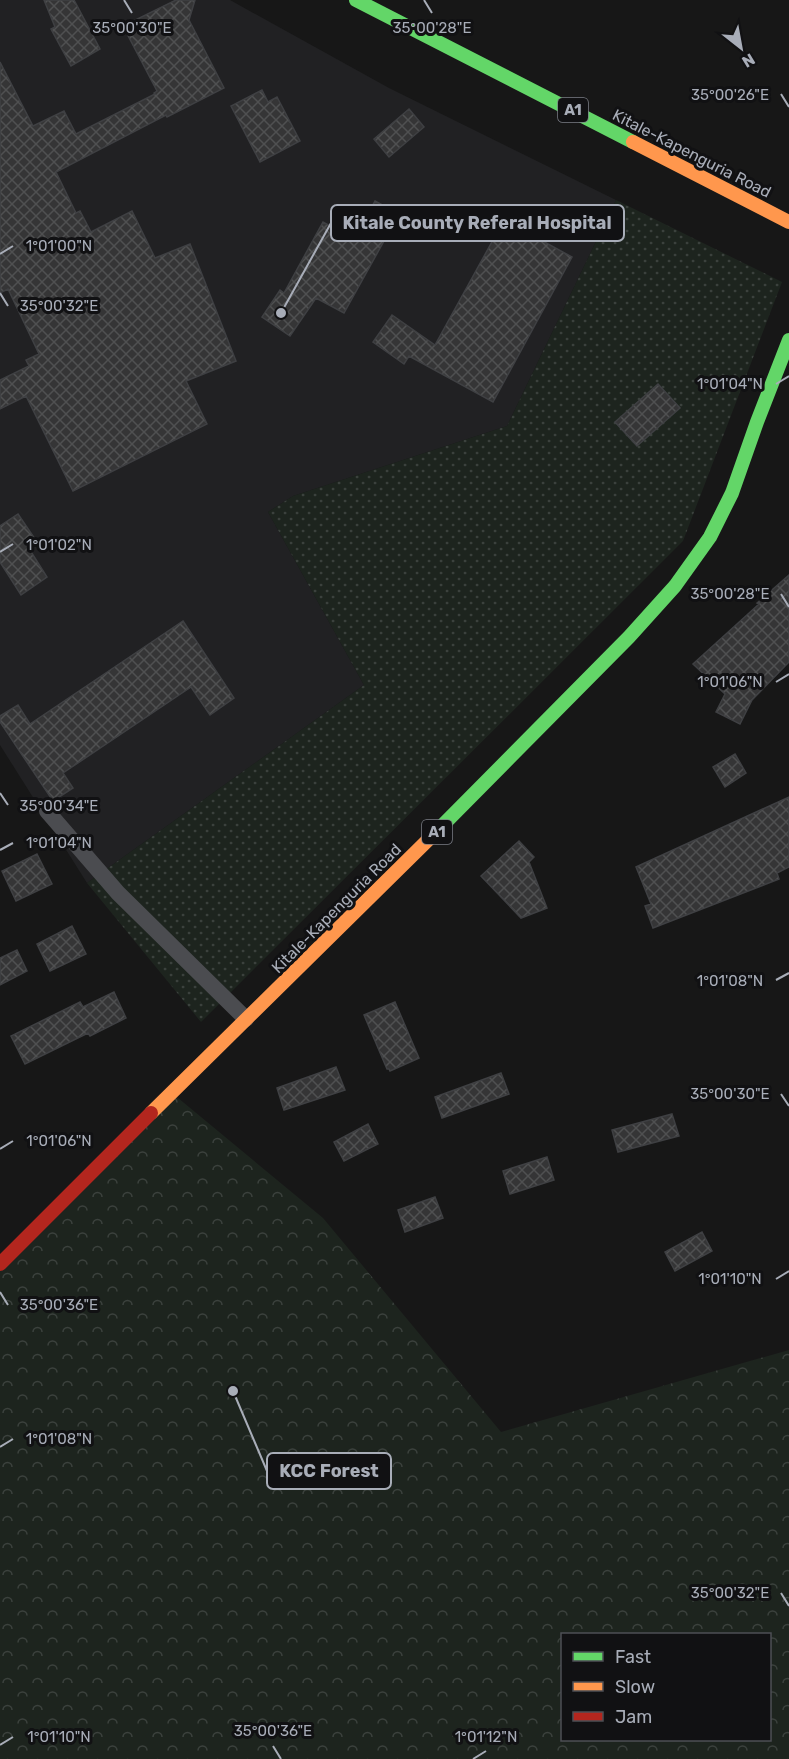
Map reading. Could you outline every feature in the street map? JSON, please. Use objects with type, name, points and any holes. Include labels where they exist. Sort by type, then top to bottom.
[{"type":"highway","name":"Kitale-Kapenguria Road","points":[[356,0],[789,222]]},
{"type":"highway","name":"Kitale-Kapenguria Road","points":[[0,1264],[514,755],[629,637],[675,586],[710,537],[732,493],[789,340]]},
{"type":"lane","points":[[47,811],[118,893],[246,1019]]},
{"type":"shaded area","points":[[0,0],[230,0],[389,88],[616,200],[507,426],[293,496],[268,512],[364,685],[87,883],[0,745]]},
{"type":"green space","points":[[616,200],[782,282],[683,541],[201,1022],[87,883],[364,685],[268,512],[293,496],[507,426]]},
{"type":"green space","points":[[172,1093],[323,1218],[501,1432],[789,1350],[789,1759],[0,1759],[0,1267]]},
{"type":"building","points":[[44,0],[74,0],[100,49],[71,66],[51,29],[55,27]]},
{"type":"building","points":[[176,0],[195,0],[189,20],[224,88],[56,172],[76,213],[80,211],[91,232],[132,211],[155,258],[190,244],[236,361],[186,381],[207,424],[73,491],[26,396],[0,409],[0,380],[29,366],[26,360],[39,354],[8,289],[0,293],[0,62],[33,126],[64,111],[76,134],[155,94],[157,91],[123,26]]},
{"type":"building","points":[[262,90],[268,102],[277,97],[300,141],[260,162],[231,106]]},
{"type":"building","points":[[409,109],[424,127],[389,157],[374,139]]},
{"type":"building","points":[[375,201],[399,214],[344,313],[316,298],[290,336],[262,317],[280,290],[284,293],[323,222],[354,239]]},
{"type":"building","points":[[504,220],[572,257],[493,402],[409,356],[404,364],[373,342],[392,315],[435,345]]},
{"type":"building","points":[[658,384],[680,408],[637,446],[615,422]]},
{"type":"building","points":[[18,514],[37,542],[28,547],[47,577],[21,595],[0,562],[0,526]]},
{"type":"building","points":[[789,575],[789,662],[752,700],[740,724],[716,712],[725,694],[693,664]]},
{"type":"building","points":[[183,621],[234,698],[210,715],[191,687],[63,773],[73,788],[53,801],[0,722],[0,716],[18,705],[30,724]]},
{"type":"building","points":[[735,754],[746,773],[725,787],[713,767]]},
{"type":"building","points":[[789,797],[789,867],[777,873],[779,879],[653,928],[645,906],[651,904],[636,867]]},
{"type":"building","points":[[519,841],[534,857],[529,862],[547,908],[521,918],[481,876]]},
{"type":"building","points":[[37,854],[52,884],[16,901],[2,871]]},
{"type":"building","points":[[72,926],[86,954],[50,971],[37,944]]},
{"type":"building","points":[[17,950],[27,971],[0,985],[0,958]]},
{"type":"building","points":[[114,992],[126,1018],[90,1036],[88,1033],[25,1064],[11,1036],[80,1002],[83,1007]]},
{"type":"building","points":[[395,1002],[419,1058],[390,1071],[387,1069],[364,1015]]},
{"type":"building","points":[[336,1067],[345,1090],[284,1110],[277,1088]]},
{"type":"building","points":[[501,1073],[509,1094],[442,1118],[435,1097]]},
{"type":"building","points":[[672,1114],[679,1136],[618,1152],[612,1130]]},
{"type":"building","points":[[368,1124],[378,1144],[344,1161],[334,1142]]},
{"type":"building","points":[[547,1157],[554,1180],[510,1194],[503,1171]]},
{"type":"building","points":[[435,1197],[443,1218],[405,1232],[398,1210]]},
{"type":"building","points":[[702,1232],[712,1251],[675,1271],[665,1252]]},
{"type":"traffic: fast","points":[[356,0],[633,142]]},
{"type":"traffic: fast","points":[[432,836],[629,637],[675,586],[710,537],[732,493],[789,340]]},
{"type":"traffic: slow","points":[[633,142],[789,222]]},
{"type":"traffic: slow","points":[[151,1113],[432,836]]},
{"type":"traffic: jam","points":[[0,1264],[151,1113]]},
{"type":"place","name":"Kitale County Referal Hospital","points":[[281,313]]},
{"type":"place","name":"KCC Forest","points":[[233,1391]]}]
